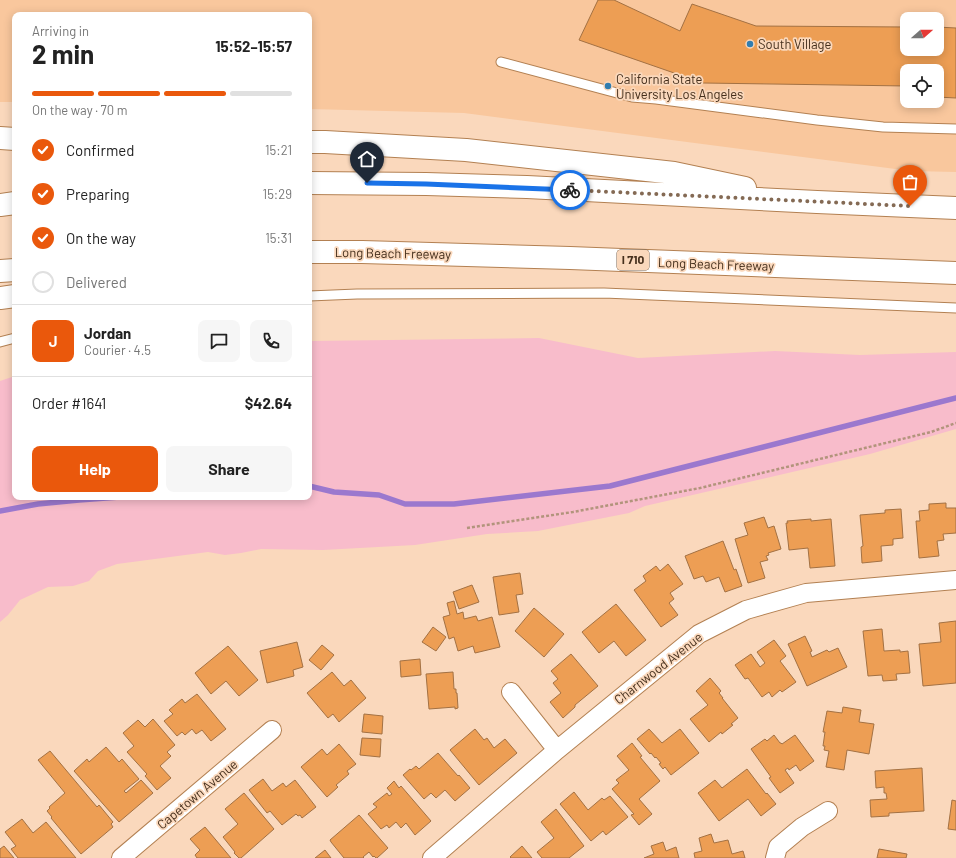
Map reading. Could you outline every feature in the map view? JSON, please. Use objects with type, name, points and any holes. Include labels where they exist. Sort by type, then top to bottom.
[{"type":"highway","points":[[0,138],[12,139]]},
{"type":"highway","points":[[312,142],[466,150],[674,173],[816,202]]},
{"type":"highway","points":[[0,152],[12,152]]},
{"type":"highway","points":[[312,183],[426,184],[956,208]]},
{"type":"highway","points":[[0,191],[12,189]]},
{"type":"highway","points":[[0,204],[12,203]]},
{"type":"highway","name":"Long Beach Freeway","points":[[312,252],[562,258],[956,273]]},
{"type":"highway","points":[[0,271],[12,270]]},
{"type":"highway","points":[[0,298],[12,296]]},
{"type":"street","name":"Charnwood Avenue","points":[[432,858],[557,750],[700,634],[746,610],[806,593],[956,580]]},
{"type":"street","points":[[511,692],[557,750]]},
{"type":"street","name":"Capetown Avenue","points":[[121,858],[272,730]]},
{"type":"street","points":[[775,858],[778,848],[802,827],[828,811]]},
{"type":"lane","points":[[501,62],[632,97],[883,127],[956,129]]},
{"type":"lane","points":[[312,296],[357,294],[604,293],[956,308]]},
{"type":"lane","points":[[0,342],[12,339]]},
{"type":"path","points":[[467,528],[573,512],[700,488],[931,432],[956,423]]},
{"type":"shaded area","name":"California State University Los Angeles","points":[[0,0],[956,0],[956,172],[911,171],[464,113],[312,109],[312,12],[12,12],[12,102],[0,102]]},
{"type":"shaded area","points":[[539,338],[638,358],[775,351],[860,355],[956,352],[956,429],[870,454],[645,506],[629,513],[538,531],[487,534],[415,545],[323,550],[261,549],[225,555],[208,552],[117,564],[98,571],[89,581],[73,586],[48,587],[20,600],[8,615],[0,622],[0,381],[12,377],[12,500],[312,500],[312,341]]},
{"type":"building","name":"South Village","points":[[598,0],[614,0],[680,31],[692,4],[756,26],[900,27],[900,56],[944,56],[944,27],[956,28],[956,98],[944,97],[944,64],[900,64],[900,86],[703,83],[579,40]]},
{"type":"building","points":[[946,503],[946,508],[956,508],[956,533],[943,534],[944,540],[937,541],[939,556],[919,558],[916,521],[920,521],[919,511],[929,510],[929,504]]},
{"type":"building","points":[[901,509],[903,538],[893,539],[893,545],[881,546],[882,561],[862,563],[861,547],[863,546],[860,515],[885,513],[885,510]]},
{"type":"building","points":[[764,517],[768,528],[774,526],[781,549],[768,553],[769,555],[766,556],[768,560],[760,562],[765,578],[748,583],[735,539],[748,535],[744,523]]},
{"type":"building","points":[[811,519],[811,521],[831,519],[835,566],[810,568],[808,548],[789,550],[787,521]]},
{"type":"building","points":[[723,541],[742,586],[725,592],[719,577],[706,582],[703,576],[694,579],[685,556]]},
{"type":"building","points":[[668,564],[683,584],[670,593],[674,599],[669,603],[678,615],[661,627],[634,590],[646,581],[643,576],[656,566],[660,571]]},
{"type":"building","points":[[520,573],[523,594],[516,595],[519,612],[499,615],[493,577]]},
{"type":"building","points":[[472,585],[479,602],[459,609],[453,592]]},
{"type":"building","points":[[454,601],[457,614],[463,612],[464,619],[476,616],[478,621],[492,617],[500,647],[475,653],[473,646],[458,651],[454,637],[449,639],[443,617],[450,615],[447,603]]},
{"type":"building","points":[[616,604],[646,640],[626,656],[614,641],[599,653],[582,632]]},
{"type":"building","points":[[534,608],[564,634],[544,657],[515,631]]},
{"type":"building","points":[[956,621],[956,683],[923,686],[919,644],[941,642],[939,623]]},
{"type":"building","points":[[433,627],[446,637],[436,651],[422,642]]},
{"type":"building","points":[[882,629],[884,651],[908,651],[910,673],[896,674],[897,680],[883,681],[882,675],[868,676],[863,631]]},
{"type":"building","points":[[805,636],[812,651],[810,652],[812,657],[827,650],[829,652],[838,648],[847,667],[807,686],[788,644]]},
{"type":"building","points":[[774,640],[786,656],[780,661],[796,682],[782,692],[780,690],[772,697],[769,692],[762,697],[748,678],[745,679],[735,665],[751,654],[760,667],[765,663],[757,652]]},
{"type":"building","points":[[297,642],[303,667],[293,670],[294,676],[267,683],[260,651]]},
{"type":"building","points":[[322,645],[334,655],[321,670],[309,660]]},
{"type":"building","points":[[228,646],[258,680],[239,696],[226,681],[211,694],[195,673]]},
{"type":"building","points":[[571,654],[598,686],[575,705],[575,707],[563,718],[550,702],[561,693],[553,683],[558,679],[551,671]]},
{"type":"building","points":[[420,659],[421,675],[401,677],[400,661]]},
{"type":"building","points":[[332,672],[344,686],[351,680],[366,698],[339,722],[333,714],[328,718],[307,693]]},
{"type":"building","points":[[453,672],[454,689],[456,689],[457,693],[458,708],[429,709],[426,674]]},
{"type":"building","points":[[710,678],[721,691],[719,693],[722,698],[738,718],[731,724],[733,725],[722,734],[721,732],[709,742],[690,719],[708,705],[696,691]]},
{"type":"building","points":[[197,694],[226,729],[211,741],[202,730],[196,734],[192,729],[185,735],[182,732],[177,736],[164,721],[173,714],[169,710],[182,699],[185,703]]},
{"type":"building","points":[[843,707],[861,710],[859,722],[874,724],[869,754],[847,750],[844,770],[826,767],[829,751],[824,750],[825,746],[823,746],[825,732],[823,732],[827,711],[842,713]]},
{"type":"building","points":[[364,714],[383,716],[382,734],[362,732]]},
{"type":"building","points":[[153,719],[175,745],[167,752],[171,756],[160,766],[171,778],[157,790],[145,776],[147,774],[127,752],[134,746],[123,733],[138,720],[145,727]]},
{"type":"building","points":[[475,729],[484,740],[487,738],[494,748],[505,739],[517,753],[479,785],[450,750]]},
{"type":"building","points":[[649,729],[662,743],[680,729],[699,753],[671,775],[665,767],[663,769],[659,764],[661,763],[656,757],[655,758],[651,753],[650,754],[637,739]]},
{"type":"building","points":[[774,735],[782,744],[795,735],[814,761],[800,771],[796,765],[789,770],[788,768],[785,770],[794,783],[780,793],[769,778],[771,777],[751,749],[765,739],[767,741]]},
{"type":"building","points":[[362,738],[381,739],[380,757],[360,755]]},
{"type":"building","points":[[632,743],[642,756],[640,757],[660,781],[639,799],[652,814],[639,825],[631,815],[634,814],[612,789],[619,783],[616,780],[629,770],[617,756]]},
{"type":"building","points":[[339,744],[356,764],[347,771],[349,774],[336,785],[338,787],[327,797],[301,767],[322,749],[327,755]]},
{"type":"building","points":[[106,747],[119,762],[122,759],[139,779],[124,791],[126,793],[141,780],[153,793],[119,822],[74,771],[87,759],[89,762]]},
{"type":"building","points":[[50,751],[97,807],[99,805],[113,822],[111,824],[113,827],[81,854],[51,818],[52,817],[47,811],[50,808],[49,807],[65,793],[38,760]]},
{"type":"building","points":[[438,753],[470,788],[455,801],[445,790],[436,798],[431,793],[424,799],[403,775],[416,766],[419,769]]},
{"type":"building","points":[[922,768],[924,811],[889,813],[889,816],[871,817],[870,800],[887,799],[886,793],[884,793],[884,787],[876,788],[875,771]]},
{"type":"building","points":[[747,769],[766,794],[767,793],[776,804],[761,816],[748,799],[719,821],[698,793],[715,780],[722,788]]},
{"type":"building","points":[[263,779],[272,791],[283,783],[286,787],[295,780],[316,807],[302,818],[300,815],[298,816],[296,814],[282,825],[270,811],[267,813],[249,790]]},
{"type":"building","points":[[394,781],[399,788],[401,786],[431,821],[415,835],[406,823],[401,828],[396,822],[389,828],[387,825],[381,829],[368,814],[377,807],[373,804],[387,793],[389,796],[392,794],[387,788]]},
{"type":"building","points":[[574,792],[588,810],[602,798],[604,800],[610,796],[628,817],[606,835],[603,831],[591,841],[560,804]]},
{"type":"building","points":[[244,793],[274,829],[241,858],[239,858],[223,837],[238,824],[225,809]]},
{"type":"building","points":[[952,800],[956,801],[956,830],[948,829]]},
{"type":"building","points":[[556,809],[584,846],[569,858],[542,858],[537,852],[554,838],[541,822]]},
{"type":"building","points":[[359,815],[388,848],[377,858],[374,856],[373,857],[369,852],[363,857],[364,858],[344,858],[330,840]]},
{"type":"building","points":[[22,819],[33,833],[46,822],[76,858],[18,858],[11,849],[16,846],[5,832]]},
{"type":"building","points":[[205,827],[231,858],[197,858],[195,855],[200,850],[190,839]]},
{"type":"building","points":[[711,834],[714,843],[728,840],[732,854],[743,851],[745,858],[695,858],[694,853],[702,851],[699,838]]},
{"type":"building","points":[[663,842],[666,851],[676,847],[679,858],[644,858],[654,854],[651,846]]},
{"type":"building","points":[[4,846],[14,858],[0,858],[0,849]]},
{"type":"building","points":[[522,846],[532,858],[510,857]]},
{"type":"building","points":[[879,849],[907,854],[906,858],[877,858]]},
{"type":"building","points":[[325,850],[331,858],[315,858]]},
{"type":"waterway","points":[[312,487],[334,492],[379,495],[405,504],[454,504],[610,486],[956,398]]},
{"type":"waterway","points":[[0,511],[38,504],[79,500]]},
{"type":"way so far","points":[[570,190],[910,206]]},
{"type":"place","name":"South Village","points":[[750,44]]},
{"type":"place","name":"California State University Los Angeles","points":[[608,86]]},
{"type":"route","points":[[367,183],[570,190]]}]
